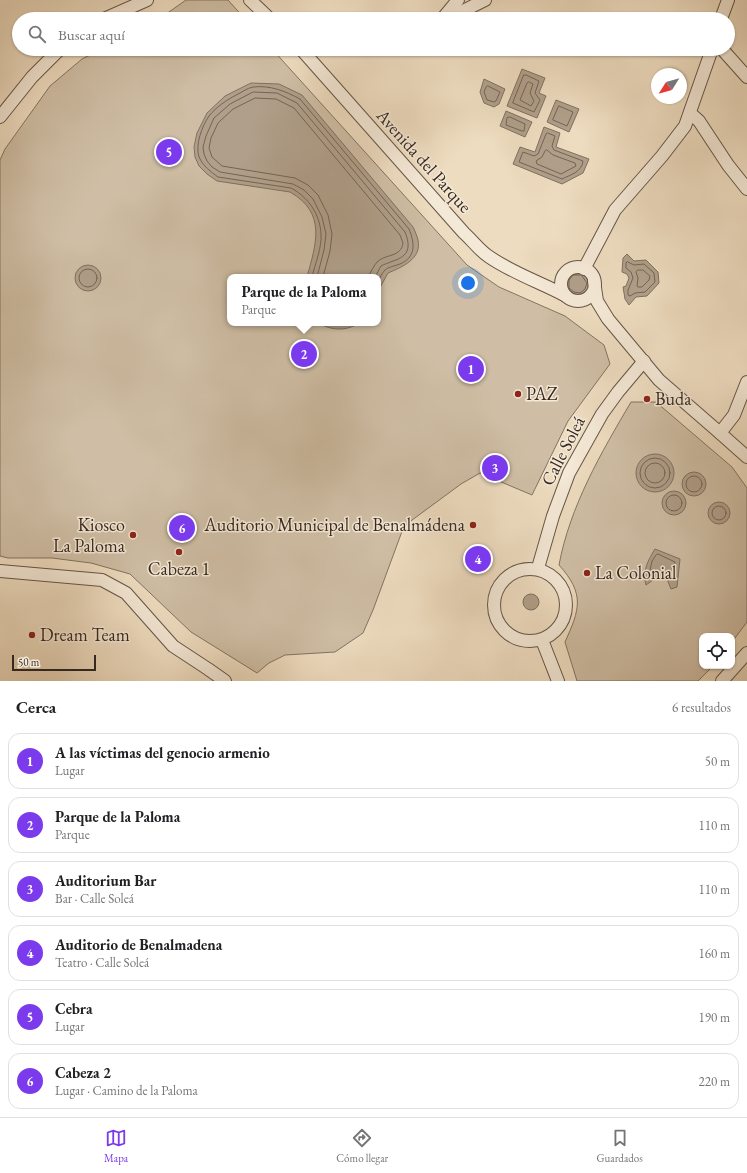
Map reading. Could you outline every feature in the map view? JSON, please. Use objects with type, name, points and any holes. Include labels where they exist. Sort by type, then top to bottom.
[{"type":"street","points":[[120,12],[147,0]]},
{"type":"street","points":[[250,0],[263,12]]},
{"type":"street","points":[[461,12],[485,0]]},
{"type":"street","points":[[724,12],[728,0]]},
{"type":"street","points":[[447,12],[455,1]]},
{"type":"street","points":[[0,117],[32,77],[53,56]]},
{"type":"street","name":"Avenida del Parque","points":[[307,56],[464,233],[487,256],[566,296]]},
{"type":"street","points":[[584,268],[615,210],[662,156],[685,126],[710,56]]},
{"type":"street","points":[[728,56],[747,77]]},
{"type":"street","points":[[690,113],[699,121],[728,165],[747,189]]},
{"type":"street","points":[[608,318],[586,303],[574,301],[566,296],[563,292],[561,281],[567,271],[572,268],[584,268],[592,276],[597,301],[608,318],[659,380],[747,457]]},
{"type":"street","name":"Avenida del Parque","points":[[534,281],[561,281]]},
{"type":"street","points":[[580,301],[590,296],[594,286],[594,281]]},
{"type":"street","name":"Calle Soleá","points":[[538,568],[553,516],[569,473],[602,414],[644,361]]},
{"type":"street","points":[[720,433],[734,415],[747,382]]},
{"type":"street","points":[[529,568],[538,568],[549,573],[560,583],[566,598],[565,616],[556,631],[542,640],[527,642],[512,637],[500,627],[493,610],[494,596],[501,582],[513,572],[529,568]]},
{"type":"street","points":[[0,572],[102,580],[126,593],[173,646],[208,668],[225,681]]},
{"type":"street","points":[[542,640],[558,681]]},
{"type":"street","points":[[722,681],[747,653]]},
{"type":"shaded area","points":[[186,0],[228,0],[239,12],[169,12]]},
{"type":"shaded area","points":[[88,56],[278,56],[467,265],[499,287],[565,316],[604,345],[610,364],[568,421],[532,495],[480,473],[461,484],[404,526],[363,633],[335,652],[285,655],[269,663],[257,673],[191,632],[130,574],[91,563],[52,558],[8,558],[0,556],[0,160],[5,149],[50,86],[82,59]]},
{"type":"shaded area","points":[[631,402],[656,402],[732,467],[747,488],[747,622],[735,638],[735,633],[699,633],[699,669],[710,669],[698,681],[577,681],[565,642],[577,611],[576,593],[567,575],[559,565],[564,543],[579,501],[598,460]]},
{"type":"water","points":[[522,69],[545,78],[539,93],[546,96],[537,118],[507,106]]},
{"type":"water","points":[[484,79],[505,89],[499,104],[494,107],[484,103],[480,92]]},
{"type":"water","points":[[251,83],[279,84],[302,95],[413,227],[418,240],[417,252],[414,257],[405,265],[388,273],[381,286],[381,274],[308,274],[313,253],[316,230],[314,219],[310,210],[302,200],[290,192],[217,181],[199,166],[195,157],[194,147],[197,133],[207,113],[225,96]]},
{"type":"water","points":[[556,100],[579,109],[569,132],[547,122]]},
{"type":"water","points":[[506,111],[532,122],[525,137],[500,126]]},
{"type":"water","points":[[544,127],[560,133],[556,147],[589,159],[583,173],[562,184],[513,164],[520,147],[535,152]]},
{"type":"water","points":[[627,254],[634,261],[646,260],[658,272],[659,283],[647,296],[636,297],[629,305],[625,299],[623,287],[626,286],[629,278],[627,274],[622,272],[623,258]]},
{"type":"water","points":[[88,265],[97,269],[101,278],[97,287],[88,291],[79,287],[75,278],[79,269]]},
{"type":"water","points":[[577,271],[586,275],[590,284],[586,293],[577,297],[568,293],[564,284],[568,275]]},
{"type":"water","points":[[326,326],[354,326],[343,329]]},
{"type":"water","points":[[651,454],[659,454],[669,459],[673,466],[673,480],[669,487],[659,492],[651,492],[641,487],[639,484],[636,477],[636,469],[641,459],[644,457]]},
{"type":"water","points":[[694,472],[702,476],[706,484],[702,492],[694,496],[686,492],[682,484],[686,476]]},
{"type":"water","points":[[674,491],[679,492],[685,498],[685,508],[679,514],[674,515],[669,514],[663,508],[662,503],[663,498],[669,492]]},
{"type":"water","points":[[719,502],[727,505],[730,513],[727,521],[719,524],[711,521],[708,513],[711,505]]},
{"type":"water","points":[[655,549],[680,559],[677,587],[671,589],[667,579],[657,577],[646,585],[646,566]]},
{"type":"water","points":[[531,594],[538,599],[539,602],[534,609],[531,610],[524,605],[523,602],[528,595]]},
{"type":"place","name":"Cebra","points":[[169,152]]},
{"type":"place","name":"Parque de la Paloma","points":[[304,354]]},
{"type":"place","name":"A las víctimas del genocio armenio","points":[[471,369]]},
{"type":"place","name":"PAZ","points":[[518,394]]},
{"type":"place","name":"Buda","points":[[647,399]]},
{"type":"place","name":"Auditorium Bar","points":[[495,468]]},
{"type":"place","name":"Auditorio Municipal de Benalmádena","points":[[473,525]]},
{"type":"place","name":"Cabeza 2","points":[[182,528]]},
{"type":"place","name":"Kiosco La Paloma","points":[[133,535]]},
{"type":"place","name":"Cabeza 1","points":[[179,552]]},
{"type":"place","name":"Auditorio de Benalmadena","points":[[478,559]]},
{"type":"place","name":"La Colonial","points":[[587,573]]},
{"type":"place","name":"Dream Team","points":[[32,635]]}]
